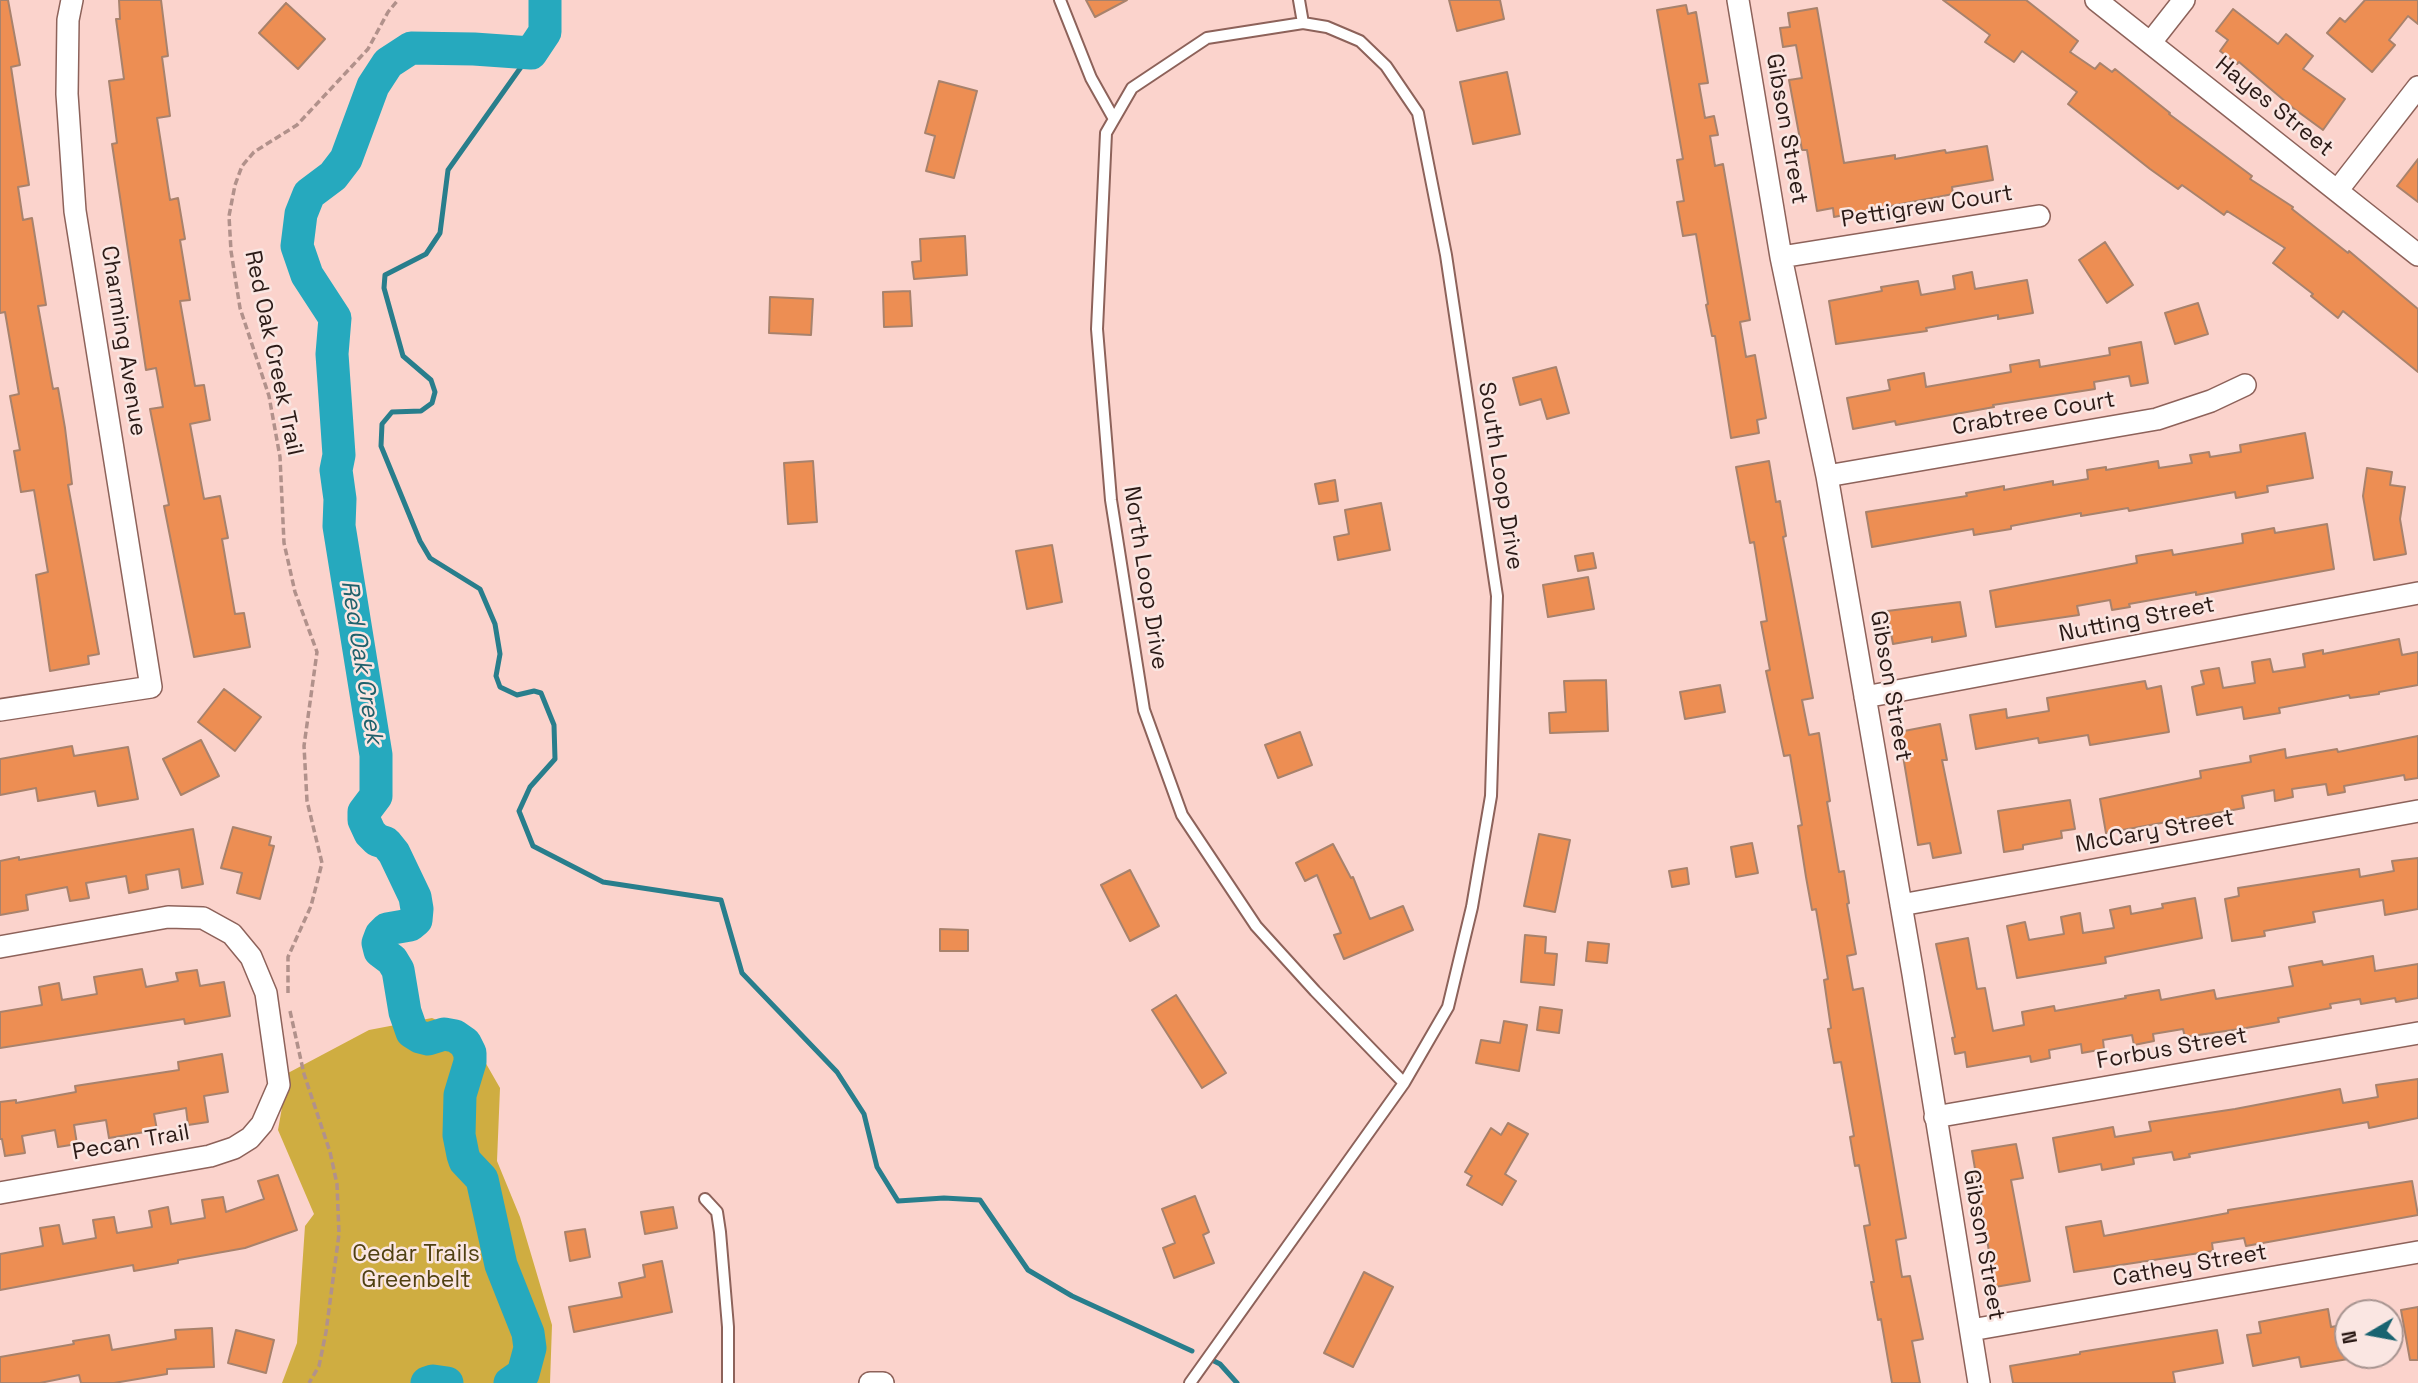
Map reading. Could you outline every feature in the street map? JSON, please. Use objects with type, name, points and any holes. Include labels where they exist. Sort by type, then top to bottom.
[{"type":"street","name":"Charming Avenue","points":[[0,710],[151,688],[75,211],[67,94],[68,20],[72,0]]},
{"type":"street","name":"Gibson Street","points":[[1738,0],[1781,257],[1827,476],[1866,698],[1979,1383]]},
{"type":"street","name":"Hayes Street","points":[[2096,0],[2418,255]]},
{"type":"street","points":[[2151,42],[2184,0]]},
{"type":"street","points":[[2337,191],[2418,87]]},
{"type":"street","name":"Pettigrew Court","points":[[1781,257],[2039,216]]},
{"type":"street","name":"Crabtree Court","points":[[1827,476],[2157,419],[2211,401],[2245,385]]},
{"type":"street","name":"Nutting Street","points":[[1866,698],[2418,593]]},
{"type":"street","name":"McCary Street","points":[[1901,905],[2418,811]]},
{"type":"street","name":"Pecan Trail","points":[[0,947],[168,917],[203,918],[232,934],[251,957],[266,993],[279,1085],[262,1124],[250,1139],[234,1148],[210,1156],[0,1193]]},
{"type":"street","name":"Forbus Street","points":[[1935,1117],[2418,1033]]},
{"type":"street","name":"Cathey Street","points":[[1971,1330],[2418,1252]]},
{"type":"street","points":[[870,1383],[883,1383]]},
{"type":"lane","points":[[1060,0],[1091,78],[1114,119]]},
{"type":"lane","points":[[1299,0],[1303,23]]},
{"type":"lane","name":"South Loop Drive","points":[[1190,1383],[1404,1083],[1448,1007],[1472,907],[1491,796],[1497,596],[1446,255],[1418,113],[1386,66],[1360,41],[1326,27],[1303,23],[1207,38]]},
{"type":"lane","name":"North Loop Drive","points":[[1207,38],[1132,88],[1106,133],[1097,330],[1111,500],[1144,710],[1182,816],[1256,926],[1404,1083]]},
{"type":"lane","points":[[705,1199],[717,1212],[720,1232],[728,1383]]},
{"type":"path","name":"Red Oak Creek Trail","points":[[288,998],[288,957],[311,906],[322,863],[307,801],[304,746],[317,652],[295,592],[284,543],[280,457],[269,396],[240,308],[231,251],[229,216],[242,166],[254,152],[297,125],[368,49],[388,12],[398,0]]},
{"type":"path","points":[[290,1010],[304,1074],[330,1152],[337,1184],[339,1234],[326,1332],[319,1366],[309,1383]]},
{"type":"green space","name":"Cedar Trails Greenbelt","points":[[432,1018],[469,1034],[500,1088],[497,1161],[520,1217],[552,1325],[550,1383],[282,1383],[297,1343],[305,1226],[314,1214],[278,1130],[288,1073],[369,1030]]},
{"type":"building","points":[[0,0],[8,0],[20,65],[11,67],[29,185],[18,187],[23,220],[32,218],[46,305],[38,306],[53,389],[58,388],[72,484],[68,485],[99,654],[88,656],[89,664],[50,671],[36,575],[48,572],[34,490],[21,492],[14,451],[20,450],[10,396],[19,394],[5,312],[0,313]]},
{"type":"building","points":[[119,0],[161,0],[168,56],[162,57],[170,116],[157,118],[170,200],[178,198],[185,239],[180,240],[190,300],[180,301],[195,386],[204,385],[210,420],[190,424],[204,499],[220,496],[228,538],[222,539],[235,614],[244,613],[250,647],[194,657],[164,506],[169,505],[150,409],[163,407],[156,368],[146,370],[112,144],[117,143],[109,81],[124,79],[116,19],[120,19]]},
{"type":"building","points":[[1086,0],[1127,0],[1095,17]]},
{"type":"building","points":[[1449,0],[1500,0],[1504,19],[1457,31]]},
{"type":"building","points":[[1943,0],[2026,0],[2078,41],[2070,52],[2095,69],[2100,63],[2112,72],[2115,69],[2169,114],[2252,176],[2250,179],[2293,207],[2292,209],[2348,253],[2349,251],[2418,309],[2418,372],[2343,311],[2338,318],[2311,296],[2313,294],[2273,263],[2285,248],[2227,211],[2224,215],[2182,185],[2178,189],[2150,169],[2068,104],[2077,92],[2022,51],[2014,62],[1985,42],[1990,35]]},
{"type":"building","points":[[2365,0],[2418,0],[2418,24],[2408,16],[2389,40],[2395,45],[2372,72],[2327,33],[2340,18],[2345,22]]},
{"type":"building","points":[[286,3],[325,39],[298,69],[259,33]]},
{"type":"building","points":[[1686,5],[1688,14],[1696,12],[1708,83],[1699,84],[1705,118],[1714,116],[1718,135],[1710,136],[1715,166],[1723,164],[1750,320],[1740,322],[1746,357],[1755,355],[1766,418],[1757,420],[1759,433],[1731,438],[1715,336],[1712,336],[1706,305],[1708,304],[1696,234],[1683,236],[1677,202],[1684,201],[1677,160],[1683,159],[1657,10]]},
{"type":"building","points":[[1817,8],[1844,163],[1895,155],[1895,159],[1945,150],[1946,153],[1987,146],[1993,180],[1952,187],[1953,194],[1834,217],[1833,208],[1817,211],[1807,150],[1802,150],[1789,80],[1802,78],[1796,45],[1783,47],[1780,28],[1790,27],[1788,13]]},
{"type":"building","points":[[2233,9],[2278,44],[2286,34],[2313,56],[2303,69],[2345,99],[2323,130],[2239,62],[2237,64],[2220,51],[2228,40],[2216,31]]},
{"type":"building","points":[[1507,72],[1520,134],[1473,144],[1460,82]]},
{"type":"building","points":[[939,81],[977,91],[954,178],[926,171],[935,136],[925,133]]},
{"type":"building","points":[[2418,159],[2418,202],[2397,186]]},
{"type":"building","points":[[965,236],[967,275],[914,279],[912,262],[921,261],[920,239]]},
{"type":"building","points":[[2105,242],[2133,285],[2107,303],[2079,260]]},
{"type":"building","points":[[1972,272],[1975,289],[2027,280],[2033,313],[1998,319],[1998,315],[1926,328],[1927,331],[1836,344],[1829,301],[1882,291],[1881,287],[1918,281],[1921,295],[1955,289],[1953,276]]},
{"type":"building","points":[[910,291],[912,326],[884,327],[883,292]]},
{"type":"building","points":[[770,297],[813,299],[811,335],[769,333]]},
{"type":"building","points":[[2198,303],[2208,334],[2175,344],[2165,313]]},
{"type":"building","points":[[2141,342],[2148,383],[2131,386],[2129,376],[2094,382],[2095,389],[1993,405],[1994,407],[1896,425],[1895,421],[1853,429],[1847,398],[1890,390],[1888,380],[1924,373],[1926,387],[2011,372],[2010,365],[2039,360],[2040,367],[2110,355],[2109,348]]},
{"type":"building","points":[[1556,367],[1569,413],[1547,419],[1541,399],[1520,405],[1513,378]]},
{"type":"building","points":[[2305,433],[2313,478],[2267,486],[2268,492],[2236,498],[2235,492],[2129,511],[2128,508],[2081,516],[2081,513],[2011,526],[2011,529],[1974,535],[1973,529],[1872,547],[1866,512],[1967,496],[1966,493],[2004,486],[2004,490],[2053,481],[2053,485],[2088,479],[2087,470],[2106,467],[2106,470],[2158,461],[2159,468],[2192,463],[2190,455],[2209,452],[2210,457],[2241,452],[2240,445]]},
{"type":"building","points":[[813,461],[817,522],[788,524],[784,463]]},
{"type":"building","points":[[1769,461],[1776,502],[1780,501],[1786,536],[1783,537],[1813,698],[1802,700],[1809,735],[1819,733],[1839,872],[1844,871],[1856,954],[1847,956],[1853,990],[1863,988],[1906,1238],[1896,1240],[1902,1277],[1910,1276],[1923,1339],[1912,1341],[1920,1383],[1892,1383],[1881,1319],[1878,1320],[1864,1226],[1870,1225],[1859,1165],[1855,1166],[1850,1137],[1854,1136],[1841,1062],[1834,1063],[1828,1029],[1831,1028],[1824,980],[1828,979],[1816,909],[1812,910],[1806,877],[1798,826],[1802,825],[1790,755],[1784,756],[1766,671],[1770,670],[1761,622],[1767,621],[1754,542],[1750,543],[1736,467]]},
{"type":"building","points":[[2367,468],[2392,472],[2390,485],[2405,487],[2400,519],[2406,554],[2374,560],[2363,496]]},
{"type":"building","points":[[1335,480],[1338,501],[1319,504],[1315,484]]},
{"type":"building","points":[[1381,503],[1390,550],[1338,560],[1334,537],[1349,534],[1345,510]]},
{"type":"building","points":[[2327,524],[2334,569],[2196,595],[2196,592],[2129,604],[2130,607],[2112,610],[2110,600],[2077,606],[2079,615],[1996,627],[1990,591],[2137,563],[2136,556],[2172,550],[2173,555],[2243,543],[2242,534],[2274,528],[2275,533]]},
{"type":"building","points":[[1052,545],[1062,602],[1027,609],[1016,551]]},
{"type":"building","points":[[1593,553],[1596,568],[1578,571],[1575,556]]},
{"type":"building","points":[[1588,577],[1594,609],[1548,617],[1543,585]]},
{"type":"building","points":[[1960,602],[1966,636],[1932,642],[1932,637],[1893,644],[1887,611]]},
{"type":"building","points":[[2399,639],[2402,655],[2418,652],[2418,685],[2379,694],[2350,698],[2349,695],[2279,708],[2280,713],[2244,719],[2242,707],[2197,715],[2192,687],[2204,684],[2201,671],[2219,668],[2223,688],[2255,683],[2252,662],[2270,659],[2273,672],[2305,667],[2303,654],[2323,650],[2323,654]]},
{"type":"building","points":[[1606,680],[1608,731],[1550,733],[1549,713],[1566,712],[1564,681]]},
{"type":"building","points":[[2145,681],[2147,689],[2161,686],[2169,732],[2090,745],[2088,735],[2039,743],[2038,738],[1976,749],[1970,715],[2006,709],[2007,718],[2049,711],[2047,698]]},
{"type":"building","points":[[1720,685],[1725,712],[1685,719],[1680,692]]},
{"type":"building","points":[[224,689],[261,717],[235,751],[198,722]]},
{"type":"building","points":[[1940,724],[1947,760],[1942,760],[1961,853],[1933,858],[1930,843],[1918,845],[1899,732]]},
{"type":"building","points":[[1300,732],[1312,765],[1278,778],[1265,745]]},
{"type":"building","points":[[2418,736],[2418,778],[2405,780],[2404,775],[2344,786],[2345,792],[2328,795],[2326,784],[2292,789],[2293,797],[2275,801],[2274,790],[2242,796],[2244,808],[2106,833],[2100,799],[2201,778],[2200,771],[2251,762],[2250,756],[2285,749],[2286,758],[2337,749],[2338,752]]},
{"type":"building","points":[[201,740],[219,776],[181,795],[163,759]]},
{"type":"building","points":[[72,746],[74,756],[128,747],[138,799],[98,806],[95,791],[38,801],[36,788],[0,795],[0,759]]},
{"type":"building","points":[[2070,800],[2075,829],[2061,831],[2062,838],[2023,845],[2023,849],[2004,852],[1998,811]]},
{"type":"building","points":[[233,827],[271,837],[269,845],[274,846],[260,899],[237,893],[242,873],[221,868]]},
{"type":"building","points":[[193,829],[203,884],[182,888],[179,869],[146,875],[148,889],[129,893],[126,876],[86,883],[89,898],[70,901],[67,887],[26,895],[28,910],[0,915],[0,861],[19,857],[19,860]]},
{"type":"building","points":[[1539,834],[1570,840],[1555,912],[1524,906]]},
{"type":"building","points":[[1752,843],[1758,873],[1736,877],[1731,847]]},
{"type":"building","points":[[1333,844],[1351,878],[1353,877],[1370,919],[1403,906],[1413,930],[1344,959],[1334,935],[1341,933],[1317,875],[1305,881],[1296,863]]},
{"type":"building","points":[[2418,858],[2418,909],[2385,915],[2383,900],[2313,912],[2315,922],[2264,931],[2265,936],[2232,941],[2225,899],[2239,896],[2238,888],[2359,869],[2360,877],[2394,871],[2392,861]]},
{"type":"building","points":[[1687,868],[1689,884],[1672,887],[1669,871]]},
{"type":"building","points":[[1130,870],[1159,926],[1130,941],[1101,885]]},
{"type":"building","points":[[2195,898],[2202,938],[2105,957],[2106,963],[2017,978],[2007,926],[2025,922],[2029,940],[2064,934],[2061,917],[2080,913],[2083,933],[2114,928],[2110,910],[2130,906],[2131,914],[2163,908],[2162,904]]},
{"type":"building","points":[[940,929],[968,930],[968,951],[940,951]]},
{"type":"building","points":[[1525,935],[1546,937],[1545,953],[1557,954],[1554,985],[1521,982]]},
{"type":"building","points":[[1968,938],[1977,989],[1985,988],[1993,1031],[2024,1025],[2022,1012],[2054,1006],[2055,1011],[2159,990],[2161,1000],[2214,990],[2216,999],[2293,986],[2289,967],[2322,961],[2323,965],[2373,956],[2375,971],[2418,964],[2418,998],[2396,1002],[2395,998],[2361,1004],[2360,999],[2330,1004],[2331,1008],[2278,1018],[2279,1022],[2246,1028],[2185,1037],[2183,1029],[2153,1034],[2154,1041],[2134,1045],[2132,1035],[2103,1040],[2104,1049],[2082,1053],[2081,1044],[2049,1050],[2050,1058],[2031,1062],[2030,1056],[1967,1067],[1965,1052],[1955,1054],[1952,1038],[1955,1037],[1936,944]]},
{"type":"building","points":[[1588,942],[1609,944],[1607,963],[1586,961]]},
{"type":"building","points":[[142,969],[146,987],[178,981],[176,973],[197,970],[200,986],[224,982],[230,1016],[185,1024],[184,1019],[0,1048],[0,1012],[42,1005],[39,987],[59,983],[62,1000],[97,994],[94,977]]},
{"type":"building","points":[[1176,995],[1226,1073],[1202,1088],[1152,1010]]},
{"type":"building","points":[[1540,1007],[1562,1010],[1559,1033],[1537,1030]]},
{"type":"building","points":[[1504,1021],[1527,1025],[1519,1071],[1476,1063],[1481,1040],[1500,1043]]},
{"type":"building","points":[[222,1054],[228,1092],[204,1096],[208,1122],[188,1125],[186,1108],[154,1114],[157,1130],[109,1138],[106,1120],[74,1125],[77,1144],[58,1147],[55,1130],[22,1136],[25,1153],[5,1156],[0,1139],[0,1102],[16,1100],[16,1103],[76,1092],[75,1086],[179,1070],[178,1062]]},
{"type":"building","points":[[2418,1079],[2418,1118],[2369,1128],[2368,1122],[2189,1154],[2190,1157],[2174,1160],[2172,1152],[2133,1158],[2134,1164],[2102,1170],[2101,1164],[2059,1172],[2053,1138],[2113,1127],[2115,1137],[2151,1131],[2149,1122],[2340,1089],[2343,1103],[2378,1097],[2376,1085]]},
{"type":"building","points":[[1508,1123],[1528,1134],[1505,1174],[1516,1181],[1502,1205],[1467,1185],[1472,1176],[1465,1172],[1491,1128],[1501,1135]]},
{"type":"building","points":[[2016,1144],[2023,1178],[2011,1180],[2030,1281],[1995,1287],[1972,1151]]},
{"type":"building","points":[[278,1175],[297,1230],[245,1248],[178,1260],[178,1263],[134,1271],[133,1265],[0,1290],[0,1254],[43,1246],[40,1228],[59,1225],[63,1244],[96,1238],[93,1220],[114,1217],[117,1233],[152,1227],[149,1211],[168,1207],[171,1224],[205,1218],[202,1200],[223,1197],[226,1212],[264,1199],[258,1181]]},
{"type":"building","points":[[2412,1181],[2418,1215],[2246,1246],[2244,1238],[2212,1243],[2213,1251],[2074,1272],[2066,1227],[2101,1221],[2104,1236],[2228,1213],[2228,1210]]},
{"type":"building","points":[[1195,1196],[1209,1232],[1203,1235],[1214,1263],[1174,1278],[1163,1248],[1175,1243],[1162,1209]]},
{"type":"building","points":[[673,1207],[677,1228],[645,1234],[641,1212]]},
{"type":"building","points":[[585,1229],[590,1257],[570,1261],[565,1232]]},
{"type":"building","points":[[662,1261],[672,1312],[574,1332],[569,1307],[622,1297],[619,1283],[645,1277],[643,1265]]},
{"type":"building","points":[[1364,1272],[1393,1287],[1353,1367],[1324,1353]]},
{"type":"building","points":[[2418,1307],[2418,1360],[2410,1360],[2404,1309]]},
{"type":"building","points":[[2328,1309],[2331,1327],[2334,1326],[2334,1361],[2301,1367],[2299,1357],[2253,1366],[2247,1335],[2261,1333],[2259,1322]]},
{"type":"building","points":[[212,1328],[214,1367],[167,1369],[167,1374],[114,1383],[81,1383],[79,1375],[40,1383],[0,1383],[0,1357],[109,1335],[112,1350],[176,1339],[175,1330]]},
{"type":"building","points":[[236,1330],[274,1340],[266,1373],[228,1363]]},
{"type":"building","points":[[2217,1330],[2223,1363],[2173,1372],[2175,1383],[2013,1383],[2010,1366]]},
{"type":"waterway","name":"Red Oak Creek","points":[[510,1383],[523,1374],[530,1348],[528,1333],[501,1265],[482,1179],[465,1161],[463,1155],[459,1135],[460,1095],[470,1053],[465,1043],[455,1036],[444,1034],[428,1039],[412,1032],[405,1012],[398,970],[392,960],[380,951],[378,943],[387,929],[410,925],[416,920],[417,909],[415,897],[394,853],[386,843],[377,840],[370,833],[364,820],[364,812],[376,796],[376,755],[339,526],[340,499],[336,470],[339,455],[332,354],[335,318],[307,275],[297,246],[301,214],[309,194],[333,176],[346,159],[373,86],[388,63],[411,48],[531,53],[545,32],[545,0]]},
{"type":"waterway","points":[[531,53],[448,170],[440,233],[426,254],[385,275],[384,288],[403,356],[431,380],[435,392],[432,403],[421,411],[392,412],[382,424],[381,446],[420,541],[430,558],[480,589],[495,624],[500,654],[496,676],[500,687],[517,695],[534,691],[541,693],[554,725],[555,759],[530,787],[519,811],[533,846],[603,882],[721,900],[742,973],[837,1072],[864,1114],[877,1167],[898,1201],[944,1198],[980,1200],[1028,1270],[1072,1296],[1192,1351]]},
{"type":"waterway","points":[[1212,1360],[1220,1364],[1237,1383]]},
{"type":"waterway","name":"Red Oak Creek","points":[[427,1383],[447,1383]]}]
